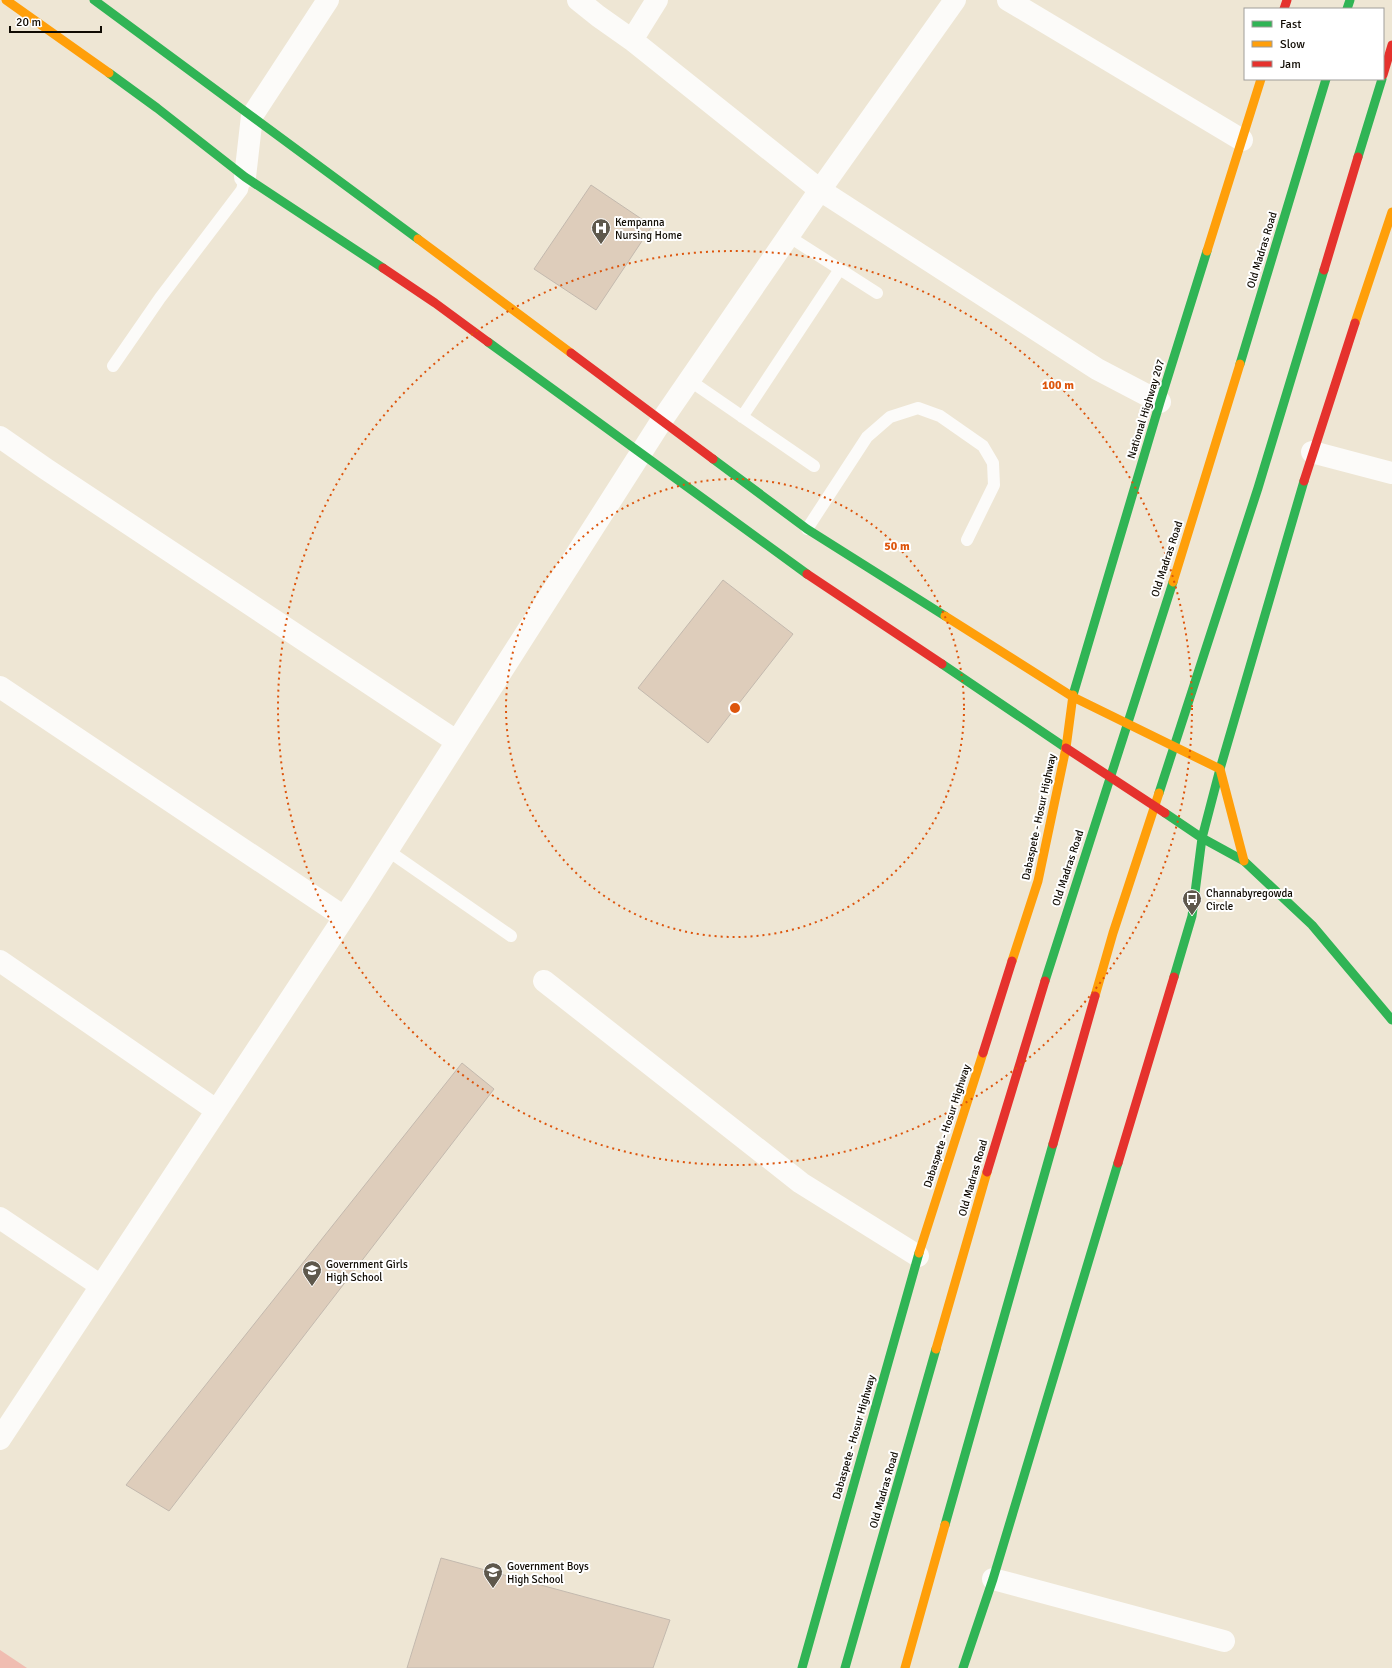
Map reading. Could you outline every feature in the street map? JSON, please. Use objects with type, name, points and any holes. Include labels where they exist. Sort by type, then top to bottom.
[{"type":"main road","points":[[6,0],[157,108],[245,176],[435,303],[641,452],[786,560],[1066,748]]},
{"type":"main road","points":[[94,0],[807,529],[1073,697],[1220,769],[1244,861]]},
{"type":"main road","points":[[1384,72],[1392,45]]},
{"type":"main road","name":"National Highway 207","points":[[1066,748],[1073,697],[1160,402],[1261,80]]},
{"type":"main road","name":"Old Madras Road","points":[[845,1668],[999,1130],[1069,902],[1206,478],[1326,80]]},
{"type":"main road","points":[[905,1668],[1113,933],[1258,488],[1382,80]]},
{"type":"main road","points":[[963,1668],[993,1580],[1192,916],[1202,838],[1220,769],[1312,452],[1392,212]]},
{"type":"main road","name":"Dabaspete - Hosur Highway","points":[[802,1668],[918,1256],[1038,881],[1066,748],[1202,838],[1244,861],[1312,925],[1392,1020]]},
{"type":"street","points":[[245,176],[252,116],[328,0]]},
{"type":"street","points":[[578,0],[632,40],[820,190],[1097,369],[1160,402]]},
{"type":"street","points":[[632,40],[657,0]]},
{"type":"street","points":[[0,1439],[344,917],[662,420],[820,190],[955,0]]},
{"type":"street","points":[[1008,0],[1242,140]]},
{"type":"street","points":[[0,437],[46,470],[456,741]]},
{"type":"street","points":[[1312,452],[1392,473]]},
{"type":"street","points":[[0,687],[344,917]]},
{"type":"street","points":[[0,961],[216,1110]]},
{"type":"street","points":[[544,981],[801,1183],[918,1256]]},
{"type":"street","points":[[0,1218],[101,1286]]},
{"type":"street","points":[[993,1580],[1224,1640]]},
{"type":"lane","points":[[113,366],[160,298],[242,190],[245,176]]},
{"type":"lane","points":[[788,236],[877,294]]},
{"type":"lane","points":[[742,417],[840,269]]},
{"type":"lane","points":[[689,380],[814,466]]},
{"type":"lane","points":[[807,529],[867,436],[890,417],[918,408],[940,416],[984,446],[993,463],[994,485],[967,540]]},
{"type":"lane","points":[[387,850],[511,936]]},
{"type":"shaded area","points":[[0,1650],[27,1668],[0,1668]]},
{"type":"building","points":[[591,185],[652,226],[596,310],[534,269]]},
{"type":"building","points":[[723,580],[793,634],[708,743],[638,688]]},
{"type":"building","name":"Government Girls High School","points":[[462,1063],[494,1089],[169,1511],[126,1485]]},
{"type":"building","name":"Government Boys High School","points":[[441,1558],[670,1620],[653,1668],[407,1668]]},
{"type":"traffic: fast","points":[[94,0],[418,239]]},
{"type":"traffic: fast","points":[[1347,8],[1350,0]]},
{"type":"traffic: fast","points":[[109,73],[157,108],[245,177],[383,268]]},
{"type":"traffic: fast","points":[[1240,364],[1326,80]]},
{"type":"traffic: fast","points":[[1358,157],[1382,80]]},
{"type":"traffic: fast","points":[[1073,695],[1160,402],[1207,251]]},
{"type":"traffic: fast","points":[[1159,793],[1258,488],[1324,270]]},
{"type":"traffic: fast","points":[[488,342],[807,574]]},
{"type":"traffic: fast","points":[[713,459],[807,529],[945,616]]},
{"type":"traffic: fast","points":[[1174,977],[1192,916],[1202,838],[1220,769],[1304,481]]},
{"type":"traffic: fast","points":[[1045,981],[1173,582]]},
{"type":"traffic: fast","points":[[942,664],[1066,748]]},
{"type":"traffic: fast","points":[[1165,813],[1202,838],[1244,861],[1312,925],[1392,1020]]},
{"type":"traffic: fast","points":[[945,1525],[1053,1144]]},
{"type":"traffic: fast","points":[[963,1668],[993,1579],[1118,1163]]},
{"type":"traffic: fast","points":[[802,1668],[919,1253]]},
{"type":"traffic: fast","points":[[845,1668],[936,1349]]},
{"type":"traffic: slow","points":[[6,0],[109,73]]},
{"type":"traffic: slow","points":[[1207,251],[1261,80]]},
{"type":"traffic: slow","points":[[1355,323],[1392,212]]},
{"type":"traffic: slow","points":[[418,239],[571,353]]},
{"type":"traffic: slow","points":[[1173,582],[1240,364]]},
{"type":"traffic: slow","points":[[945,616],[1073,697]]},
{"type":"traffic: slow","points":[[1012,961],[1038,881],[1066,748],[1073,695]]},
{"type":"traffic: slow","points":[[1073,697],[1220,769],[1244,861]]},
{"type":"traffic: slow","points":[[1095,996],[1113,933],[1159,793]]},
{"type":"traffic: slow","points":[[919,1253],[983,1053]]},
{"type":"traffic: slow","points":[[936,1349],[987,1172]]},
{"type":"traffic: slow","points":[[905,1668],[945,1525]]},
{"type":"traffic: jam","points":[[1284,8],[1287,0]]},
{"type":"traffic: jam","points":[[1384,72],[1392,45]]},
{"type":"traffic: jam","points":[[1324,270],[1358,157]]},
{"type":"traffic: jam","points":[[383,268],[435,303],[488,342]]},
{"type":"traffic: jam","points":[[1304,481],[1355,323]]},
{"type":"traffic: jam","points":[[571,353],[713,459]]},
{"type":"traffic: jam","points":[[807,574],[942,664]]},
{"type":"traffic: jam","points":[[1066,748],[1165,813]]},
{"type":"traffic: jam","points":[[983,1053],[1012,961]]},
{"type":"traffic: jam","points":[[1118,1163],[1174,977]]},
{"type":"traffic: jam","points":[[987,1172],[1045,981]]},
{"type":"traffic: jam","points":[[1053,1144],[1095,996]]},
{"type":"place","name":"Kempanna Nursing Home","points":[[601,245]]},
{"type":"place","name":"Channabyregowda Circle","points":[[1192,916]]},
{"type":"place","name":"Government Girls High School","points":[[312,1287]]},
{"type":"place","name":"Government Boys High School","points":[[493,1589]]}]
